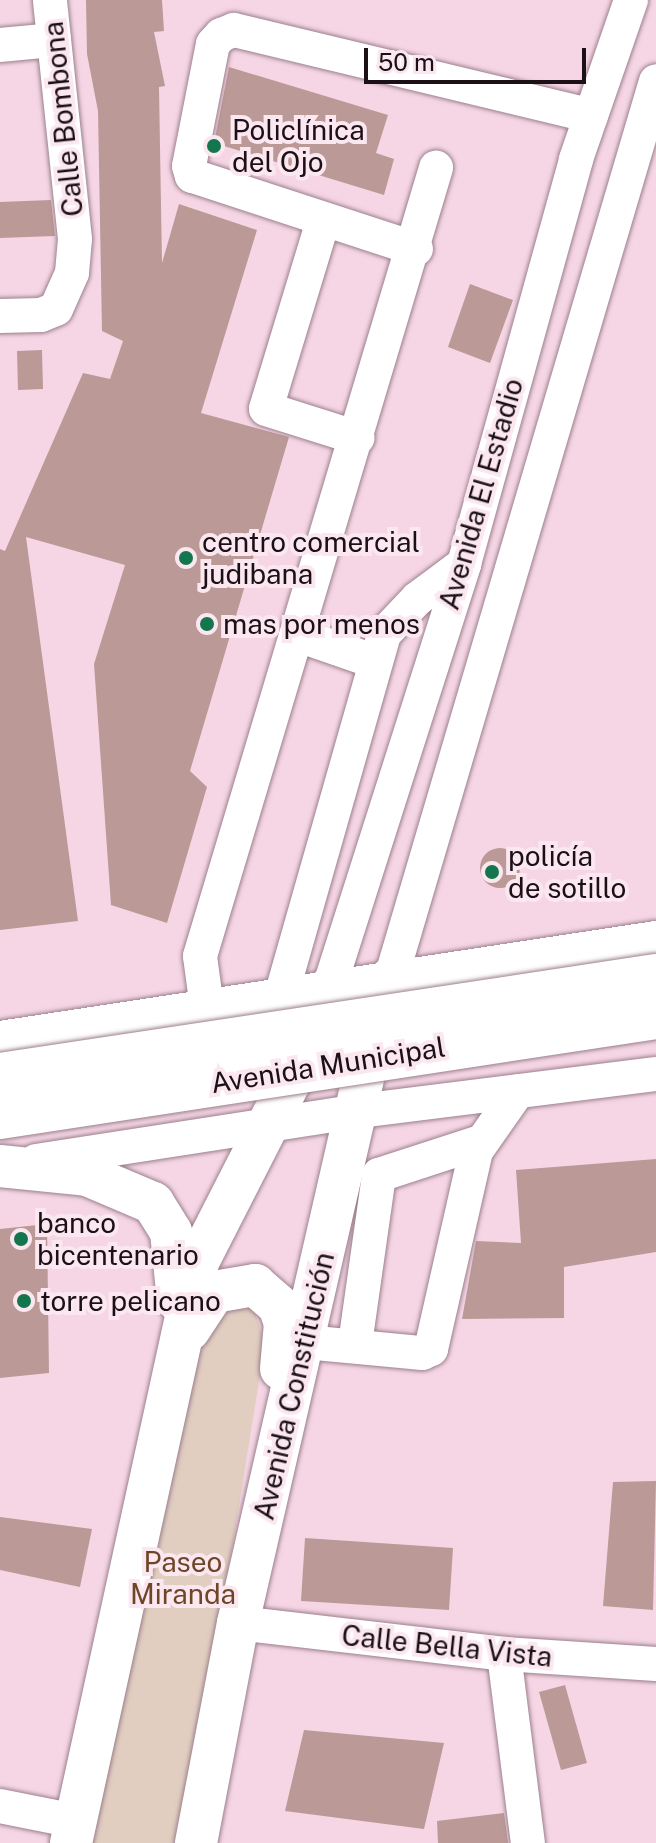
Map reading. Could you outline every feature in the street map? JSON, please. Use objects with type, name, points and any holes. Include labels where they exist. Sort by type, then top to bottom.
[{"type":"highway","name":"Avenida Municipal","points":[[0,1075],[656,976]]},
{"type":"highway","name":"Avenida Municipal","points":[[0,1117],[656,1017]]},
{"type":"main road","name":"Avenida Constitución","points":[[196,1843],[238,1623],[359,1111],[374,1031],[391,978]]},
{"type":"main road","points":[[73,1832],[198,1262],[309,1044],[329,988]]},
{"type":"main road","points":[[0,1166],[87,1175],[153,1203],[171,1232],[179,1284],[170,1381]]},
{"type":"main road","points":[[170,1381],[190,1328],[214,1292],[255,1285],[279,1306],[285,1347],[238,1623]]},
{"type":"street","name":"Calle Bombona","points":[[0,316],[41,315],[56,309],[67,292],[75,239],[50,0]]},
{"type":"street","name":"Avenida El Estadio","points":[[329,988],[464,564],[591,116],[631,0]]},
{"type":"street","points":[[416,249],[192,176],[189,166],[213,44],[221,35],[234,30],[591,116]]},
{"type":"street","points":[[0,45],[54,40]]},
{"type":"street","name":"Avenida El Estadio","points":[[391,978],[656,81]]},
{"type":"street","points":[[207,1008],[200,956],[416,249],[436,168]]},
{"type":"street","points":[[323,221],[266,409],[358,438]]},
{"type":"street","points":[[281,996],[373,661],[384,634],[417,599],[464,564]]},
{"type":"street","points":[[298,635],[373,661]]},
{"type":"street","points":[[0,1038],[656,938]]},
{"type":"street","name":"Avenida Municipal","points":[[0,1166],[359,1111],[656,1074]]},
{"type":"street","points":[[305,1342],[355,1344],[422,1353],[431,1349],[480,1142],[518,1091]]},
{"type":"street","points":[[355,1344],[379,1175],[480,1142]]},
{"type":"street","name":"Calle Bella Vista","points":[[238,1623],[504,1654],[656,1664]]},
{"type":"street","points":[[504,1654],[528,1843]]},
{"type":"street","points":[[0,1806],[73,1832]]},
{"type":"green space","name":"Paseo Miranda","points":[[226,1299],[253,1306],[265,1344],[228,1574],[174,1843],[85,1843],[201,1319]]},
{"type":"building","points":[[86,0],[162,0],[164,31],[154,32],[165,86],[159,87],[162,263],[179,204],[257,230],[201,413],[289,437],[190,771],[207,787],[167,923],[111,905],[94,664],[125,565],[26,537],[78,921],[0,930],[0,549],[5,551],[83,373],[110,379],[123,341],[102,331],[98,111],[87,54]]},
{"type":"building","points":[[229,67],[388,115],[376,153],[394,159],[384,195],[214,143]]},
{"type":"building","points":[[51,200],[55,236],[0,238],[0,202]]},
{"type":"building","points":[[470,284],[513,300],[490,363],[448,347]]},
{"type":"building","points":[[42,350],[43,389],[18,390],[17,351]]},
{"type":"building","points":[[500,848],[514,854],[520,868],[514,882],[500,888],[486,882],[480,868],[486,854]]},
{"type":"building","points":[[656,1159],[656,1252],[564,1267],[564,1318],[462,1319],[476,1241],[521,1243],[516,1170]]},
{"type":"building","name":"torre pelicano","points":[[47,1224],[49,1373],[0,1378],[0,1229]]},
{"type":"building","points":[[656,1481],[653,1610],[603,1606],[613,1482]]},
{"type":"building","points":[[0,1517],[92,1529],[80,1587],[0,1570]]},
{"type":"building","points":[[305,1538],[453,1548],[449,1610],[301,1601]]},
{"type":"building","points":[[565,1685],[587,1763],[561,1770],[539,1692]]},
{"type":"building","points":[[304,1730],[444,1743],[424,1829],[285,1811]]},
{"type":"building","points":[[504,1813],[508,1843],[438,1843],[437,1821]]},
{"type":"place","name":"Policlínica del Ojo","points":[[214,146]]},
{"type":"place","name":"centro comercial judibana","points":[[186,558]]},
{"type":"place","name":"mas por menos","points":[[207,624]]},
{"type":"place","name":"policía de sotillo","points":[[492,872]]},
{"type":"place","name":"banco bicentenario","points":[[21,1239]]},
{"type":"place","name":"torre pelicano","points":[[24,1301]]}]
